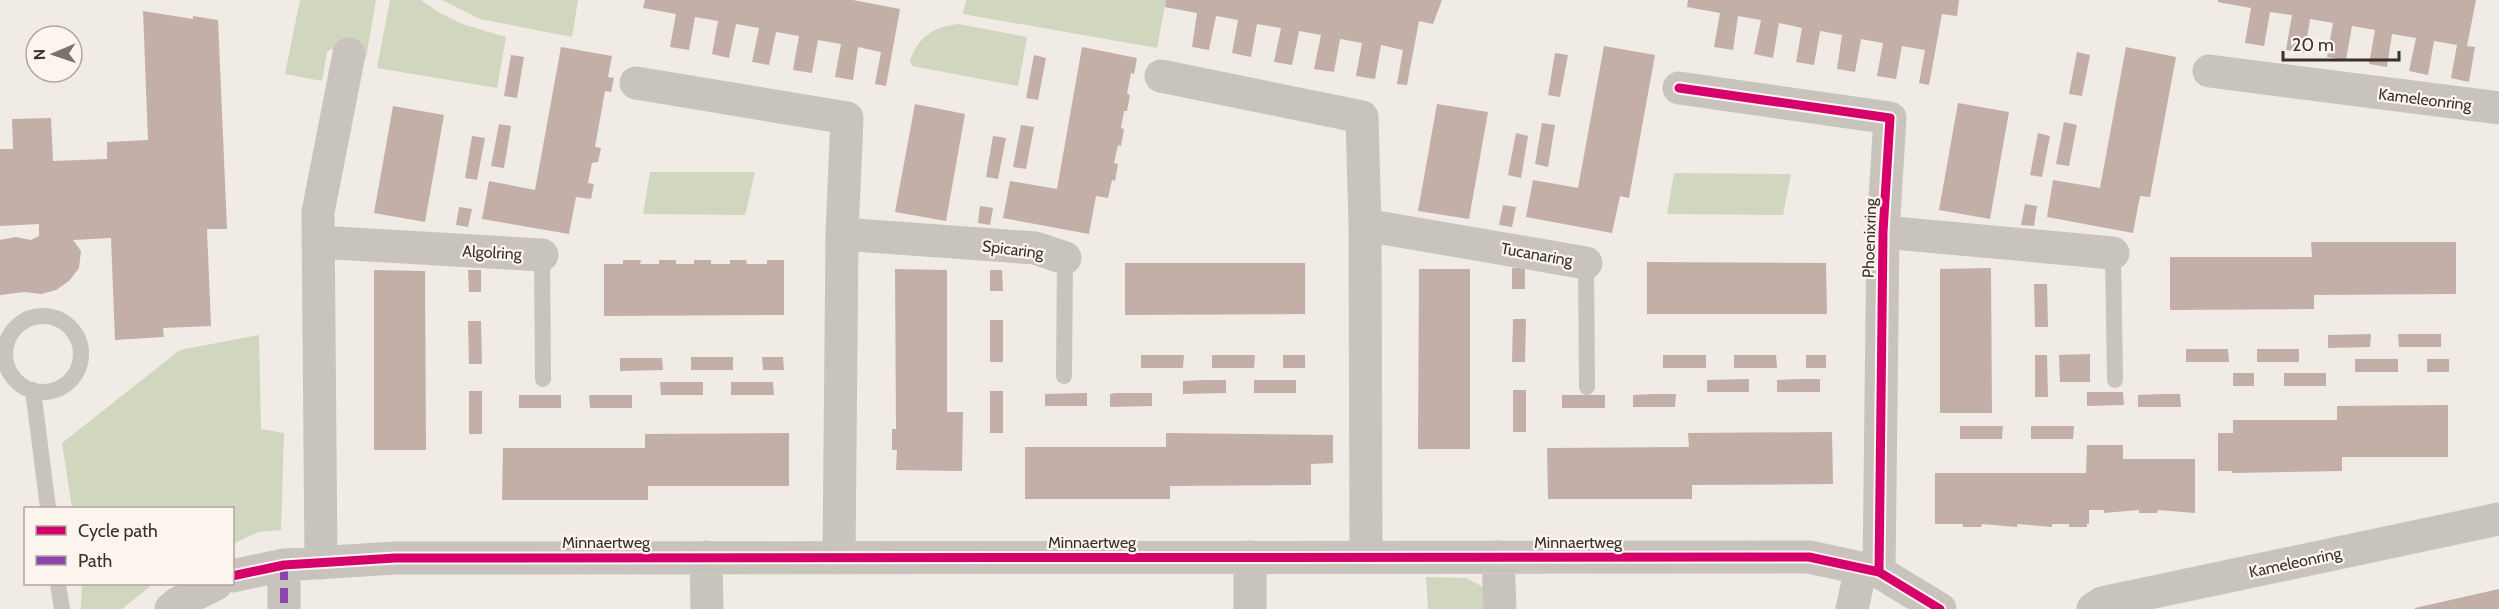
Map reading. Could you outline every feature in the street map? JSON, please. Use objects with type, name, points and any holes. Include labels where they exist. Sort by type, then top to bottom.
[{"type":"street","points":[[321,563],[318,212],[349,54]]},
{"type":"street","name":"Kameleonring","points":[[2209,71],[2499,108]]},
{"type":"street","points":[[1161,76],[1362,117],[1365,225],[1365,556]]},
{"type":"street","points":[[636,83],[847,118],[842,234],[839,558]]},
{"type":"street","name":"Phoenixring","points":[[1679,88],[1890,118],[1883,232],[1870,570]]},
{"type":"street","name":"Tucanaring","points":[[1365,225],[1586,262]]},
{"type":"street","name":"Phoenixring","points":[[1883,232],[2113,253]]},
{"type":"street","name":"Spicaring","points":[[842,234],[1035,248],[1065,258]]},
{"type":"street","name":"Algolring","points":[[318,242],[542,255]]},
{"type":"street","name":"Kameleonring","points":[[2093,609],[2102,603],[2499,519]]},
{"type":"street","points":[[1250,556],[1250,609]]},
{"type":"street","points":[[706,557],[707,609]]},
{"type":"street","points":[[1498,557],[1500,609]]},
{"type":"street","name":"Minnaertweg","points":[[234,576],[284,565],[395,558],[1809,557],[1870,570],[1940,609]]},
{"type":"street","points":[[284,565],[284,609]]},
{"type":"street","points":[[1852,609],[1870,570]]},
{"type":"street","points":[[171,609],[177,603],[214,585]]},
{"type":"lane","name":"Phoenixring","points":[[2113,253],[2115,380]]},
{"type":"lane","name":"Algolring","points":[[542,255],[543,380]]},
{"type":"lane","name":"Spicaring","points":[[1064,376],[1065,258]]},
{"type":"lane","name":"Tucanaring","points":[[1586,262],[1587,387]]},
{"type":"lane","points":[[40,315],[53,316],[76,333],[81,348],[81,362],[74,377],[64,387],[54,391],[33,390],[22,387],[10,375],[5,362],[6,342],[12,330],[23,321],[40,315]]},
{"type":"lane","points":[[33,390],[48,507]]},
{"type":"lane","points":[[58,585],[62,609]]},
{"type":"green space","points":[[300,0],[376,0],[366,58],[361,54],[331,49],[327,52],[322,81],[285,74]]},
{"type":"green space","points":[[390,0],[421,0],[462,24],[506,37],[497,88],[377,68]]},
{"type":"green space","points":[[442,0],[578,0],[572,37],[480,19]]},
{"type":"green space","points":[[966,0],[1166,0],[1157,48],[963,14]]},
{"type":"green space","points":[[958,24],[1027,37],[1018,86],[912,66],[910,61],[913,53],[922,40],[934,31]]},
{"type":"green space","points":[[650,172],[755,172],[745,215],[643,214]]},
{"type":"green space","points":[[1674,173],[1791,174],[1783,215],[1667,214]]},
{"type":"green space","points":[[259,335],[261,429],[284,433],[281,530],[258,532],[234,544],[234,507],[72,507],[62,443],[180,350]]},
{"type":"green space","points":[[1426,577],[1466,578],[1485,588],[1485,609],[1428,609]]},
{"type":"green space","points":[[82,585],[152,585],[122,609],[81,609]]},
{"type":"building","points":[[645,0],[853,0],[900,9],[886,86],[875,84],[881,52],[858,47],[853,80],[835,77],[841,44],[818,40],[812,73],[793,70],[799,36],[776,32],[769,65],[752,62],[759,28],[736,24],[729,58],[712,54],[718,21],[695,17],[689,50],[670,47],[676,14],[643,8]]},
{"type":"building","points":[[1166,0],[1442,0],[1433,24],[1419,21],[1407,85],[1397,84],[1403,50],[1381,45],[1375,79],[1356,76],[1362,43],[1340,39],[1334,72],[1314,69],[1321,35],[1299,31],[1292,65],[1274,62],[1281,28],[1257,24],[1251,57],[1232,53],[1238,20],[1216,16],[1209,50],[1192,47],[1197,13],[1165,7]]},
{"type":"building","points":[[1688,0],[1959,0],[1957,16],[1942,14],[1929,85],[1919,83],[1925,50],[1902,46],[1896,79],[1877,76],[1883,43],[1861,39],[1855,72],[1837,69],[1842,35],[1820,31],[1814,65],[1796,62],[1802,28],[1779,23],[1773,58],[1754,54],[1761,20],[1738,16],[1733,50],[1714,47],[1720,13],[1687,7]]},
{"type":"building","points":[[2218,0],[2476,0],[2467,46],[2475,47],[2469,82],[2451,78],[2457,45],[2434,41],[2428,75],[2409,71],[2416,38],[2392,34],[2387,67],[2369,64],[2375,30],[2352,26],[2346,60],[2327,57],[2333,23],[2310,19],[2305,53],[2286,50],[2292,15],[2270,12],[2264,46],[2245,43],[2251,8],[2218,2]]},
{"type":"building","points":[[143,11],[193,19],[193,16],[218,20],[227,229],[207,229],[211,326],[163,328],[164,337],[115,340],[111,238],[73,240],[81,251],[79,268],[69,281],[56,290],[41,294],[24,292],[0,295],[0,240],[16,237],[31,240],[39,236],[39,224],[0,226],[0,149],[13,149],[12,119],[51,118],[53,161],[107,159],[107,142],[148,140]]},
{"type":"building","points":[[1604,46],[1655,55],[1629,198],[1620,196],[1612,233],[1526,217],[1533,180],[1578,188]]},
{"type":"building","points":[[561,47],[612,56],[608,77],[614,78],[611,92],[605,91],[595,147],[601,148],[598,162],[592,163],[588,183],[594,184],[591,199],[576,197],[569,234],[482,219],[489,181],[535,190]]},
{"type":"building","points":[[1082,47],[1137,58],[1127,94],[1130,95],[1121,128],[1124,129],[1121,146],[1118,145],[1114,163],[1118,164],[1115,181],[1112,180],[1108,198],[1096,196],[1089,234],[1003,218],[1010,181],[1057,189]]},
{"type":"building","points":[[2126,47],[2176,57],[2150,197],[2140,196],[2133,233],[2047,217],[2053,180],[2100,188]]},
{"type":"building","points":[[2077,52],[2090,55],[2082,96],[2069,94]]},
{"type":"building","points":[[1555,53],[1568,55],[1560,97],[1548,95]]},
{"type":"building","points":[[511,55],[524,57],[517,98],[504,96]]},
{"type":"building","points":[[1034,55],[1046,58],[1038,100],[1026,98]]},
{"type":"building","points":[[1958,103],[2009,112],[1990,219],[1939,210]]},
{"type":"building","points":[[915,104],[965,114],[946,221],[895,212]]},
{"type":"building","points":[[1437,104],[1488,112],[1469,219],[1418,211]]},
{"type":"building","points":[[393,106],[444,115],[425,222],[374,213]]},
{"type":"building","points":[[2064,122],[2077,125],[2069,166],[2056,164]]},
{"type":"building","points":[[1542,123],[1555,125],[1548,167],[1535,164]]},
{"type":"building","points":[[499,124],[511,126],[504,168],[491,166]]},
{"type":"building","points":[[1021,125],[1034,127],[1026,169],[1013,167]]},
{"type":"building","points":[[1516,133],[1528,136],[1521,178],[1508,175]]},
{"type":"building","points":[[2038,133],[2050,136],[2042,177],[2030,175]]},
{"type":"building","points":[[472,136],[485,138],[477,180],[465,178]]},
{"type":"building","points":[[993,136],[1006,138],[998,179],[986,177]]},
{"type":"building","points":[[2025,204],[2037,206],[2034,226],[2021,225]]},
{"type":"building","points":[[1503,205],[1516,207],[1512,227],[1499,225]]},
{"type":"building","points":[[980,206],[993,208],[990,225],[978,223]]},
{"type":"building","points":[[459,207],[472,209],[468,227],[456,225]]},
{"type":"building","points":[[2311,242],[2456,242],[2456,294],[2314,295],[2314,309],[2170,310],[2170,257],[2312,257]]},
{"type":"building","points":[[623,260],[641,260],[640,264],[659,264],[659,260],[676,260],[676,264],[694,264],[694,260],[711,260],[711,264],[730,264],[730,260],[746,260],[747,264],[767,264],[767,260],[784,260],[784,315],[604,316],[604,264],[623,264]]},
{"type":"building","points":[[1647,262],[1826,263],[1827,314],[1647,314]]},
{"type":"building","points":[[1125,263],[1305,263],[1305,314],[1125,315]]},
{"type":"building","points":[[1512,268],[1525,268],[1525,289],[1512,289]]},
{"type":"building","points":[[1991,268],[1992,413],[1940,413],[1940,269]]},
{"type":"building","points":[[895,269],[947,270],[947,412],[963,412],[962,471],[896,470],[897,450],[892,450],[892,429],[896,429]]},
{"type":"building","points":[[1419,269],[1470,269],[1470,449],[1418,449]]},
{"type":"building","points":[[374,270],[425,271],[426,450],[374,450]]},
{"type":"building","points":[[468,270],[481,270],[481,292],[469,292]]},
{"type":"building","points":[[990,270],[1002,270],[1003,291],[990,291]]},
{"type":"building","points":[[2034,284],[2047,284],[2048,327],[2035,327]]},
{"type":"building","points":[[1513,319],[1526,319],[1525,362],[1512,362]]},
{"type":"building","points":[[990,320],[1003,320],[1003,362],[990,362]]},
{"type":"building","points":[[468,321],[481,321],[482,364],[469,364]]},
{"type":"building","points":[[2371,334],[2370,347],[2328,348],[2328,335]]},
{"type":"building","points":[[2398,334],[2441,334],[2441,347],[2399,347]]},
{"type":"building","points":[[2186,349],[2228,349],[2229,362],[2186,362]]},
{"type":"building","points":[[2257,349],[2299,349],[2299,362],[2257,362]]},
{"type":"building","points":[[2090,354],[2090,382],[2060,382],[2059,355]]},
{"type":"building","points":[[1141,355],[1184,355],[1183,368],[1141,368]]},
{"type":"building","points":[[1212,355],[1255,355],[1254,368],[1212,368]]},
{"type":"building","points":[[1283,355],[1305,355],[1305,368],[1283,368]]},
{"type":"building","points":[[1663,355],[1706,355],[1706,368],[1663,368]]},
{"type":"building","points":[[1734,355],[1776,355],[1777,368],[1734,368]]},
{"type":"building","points":[[1806,355],[1826,355],[1826,368],[1806,368]]},
{"type":"building","points":[[2035,355],[2047,355],[2048,397],[2035,397]]},
{"type":"building","points":[[691,357],[733,357],[733,370],[691,370]]},
{"type":"building","points":[[762,357],[783,357],[784,370],[763,370]]},
{"type":"building","points":[[620,358],[662,358],[663,370],[620,371]]},
{"type":"building","points":[[2355,359],[2398,359],[2398,372],[2355,372]]},
{"type":"building","points":[[2427,359],[2449,359],[2449,372],[2427,372]]},
{"type":"building","points":[[2233,373],[2254,373],[2254,386],[2233,386]]},
{"type":"building","points":[[2284,373],[2326,373],[2326,386],[2284,386]]},
{"type":"building","points":[[1749,379],[1749,392],[1707,392],[1707,380]]},
{"type":"building","points":[[1820,379],[1820,392],[1777,392],[1777,380]]},
{"type":"building","points":[[1226,380],[1226,393],[1183,394],[1183,381]]},
{"type":"building","points":[[1254,380],[1296,380],[1296,393],[1254,393]]},
{"type":"building","points":[[660,382],[703,382],[703,395],[661,395]]},
{"type":"building","points":[[731,382],[773,382],[774,395],[731,395]]},
{"type":"building","points":[[1513,390],[1526,390],[1526,432],[1513,432]]},
{"type":"building","points":[[469,391],[482,391],[482,434],[469,434]]},
{"type":"building","points":[[990,391],[1003,391],[1003,433],[990,433]]},
{"type":"building","points":[[2087,392],[2123,392],[2124,405],[2087,406]]},
{"type":"building","points":[[1087,393],[1087,406],[1045,406],[1045,394]]},
{"type":"building","points":[[1152,393],[1152,406],[1110,407],[1110,394]]},
{"type":"building","points":[[1676,394],[1675,407],[1633,407],[1633,395]]},
{"type":"building","points":[[2180,394],[2181,407],[2138,407],[2138,395]]},
{"type":"building","points":[[519,395],[561,395],[561,408],[519,408]]},
{"type":"building","points":[[589,395],[632,395],[632,408],[590,408]]},
{"type":"building","points":[[1562,395],[1605,395],[1605,408],[1562,408]]},
{"type":"building","points":[[2448,405],[2448,457],[2342,457],[2342,471],[2232,473],[2232,471],[2218,471],[2218,433],[2233,433],[2233,420],[2337,420],[2337,406]]},
{"type":"building","points":[[1960,426],[2003,426],[2002,439],[1960,439]]},
{"type":"building","points":[[2031,426],[2074,426],[2073,439],[2031,439]]},
{"type":"building","points":[[1832,432],[1833,484],[1692,485],[1692,499],[1548,499],[1547,448],[1689,447],[1688,433]]},
{"type":"building","points":[[789,433],[789,486],[648,486],[648,500],[502,500],[503,448],[645,448],[645,434]]},
{"type":"building","points":[[1166,433],[1333,435],[1333,463],[1311,464],[1311,485],[1170,486],[1170,499],[1025,499],[1025,447],[1166,447]]},
{"type":"building","points":[[2087,445],[2123,445],[2123,459],[2195,459],[2195,513],[2158,510],[2157,513],[2139,513],[2139,510],[2104,513],[2104,510],[2089,510],[2087,527],[2069,527],[2069,524],[2052,524],[2052,527],[1982,524],[1981,527],[1963,527],[1963,524],[1935,524],[1935,473],[2086,473]]},
{"type":"building","points":[[2499,589],[2499,609],[2415,609],[2415,608]]},
{"type":"marked path","points":[[284,565],[284,609]]},
{"type":"cycle path","points":[[1679,88],[1890,118],[1883,232],[1879,572]]},
{"type":"cycle path","points":[[234,576],[284,565],[395,558],[1809,557],[1879,572],[1940,609]]}]
